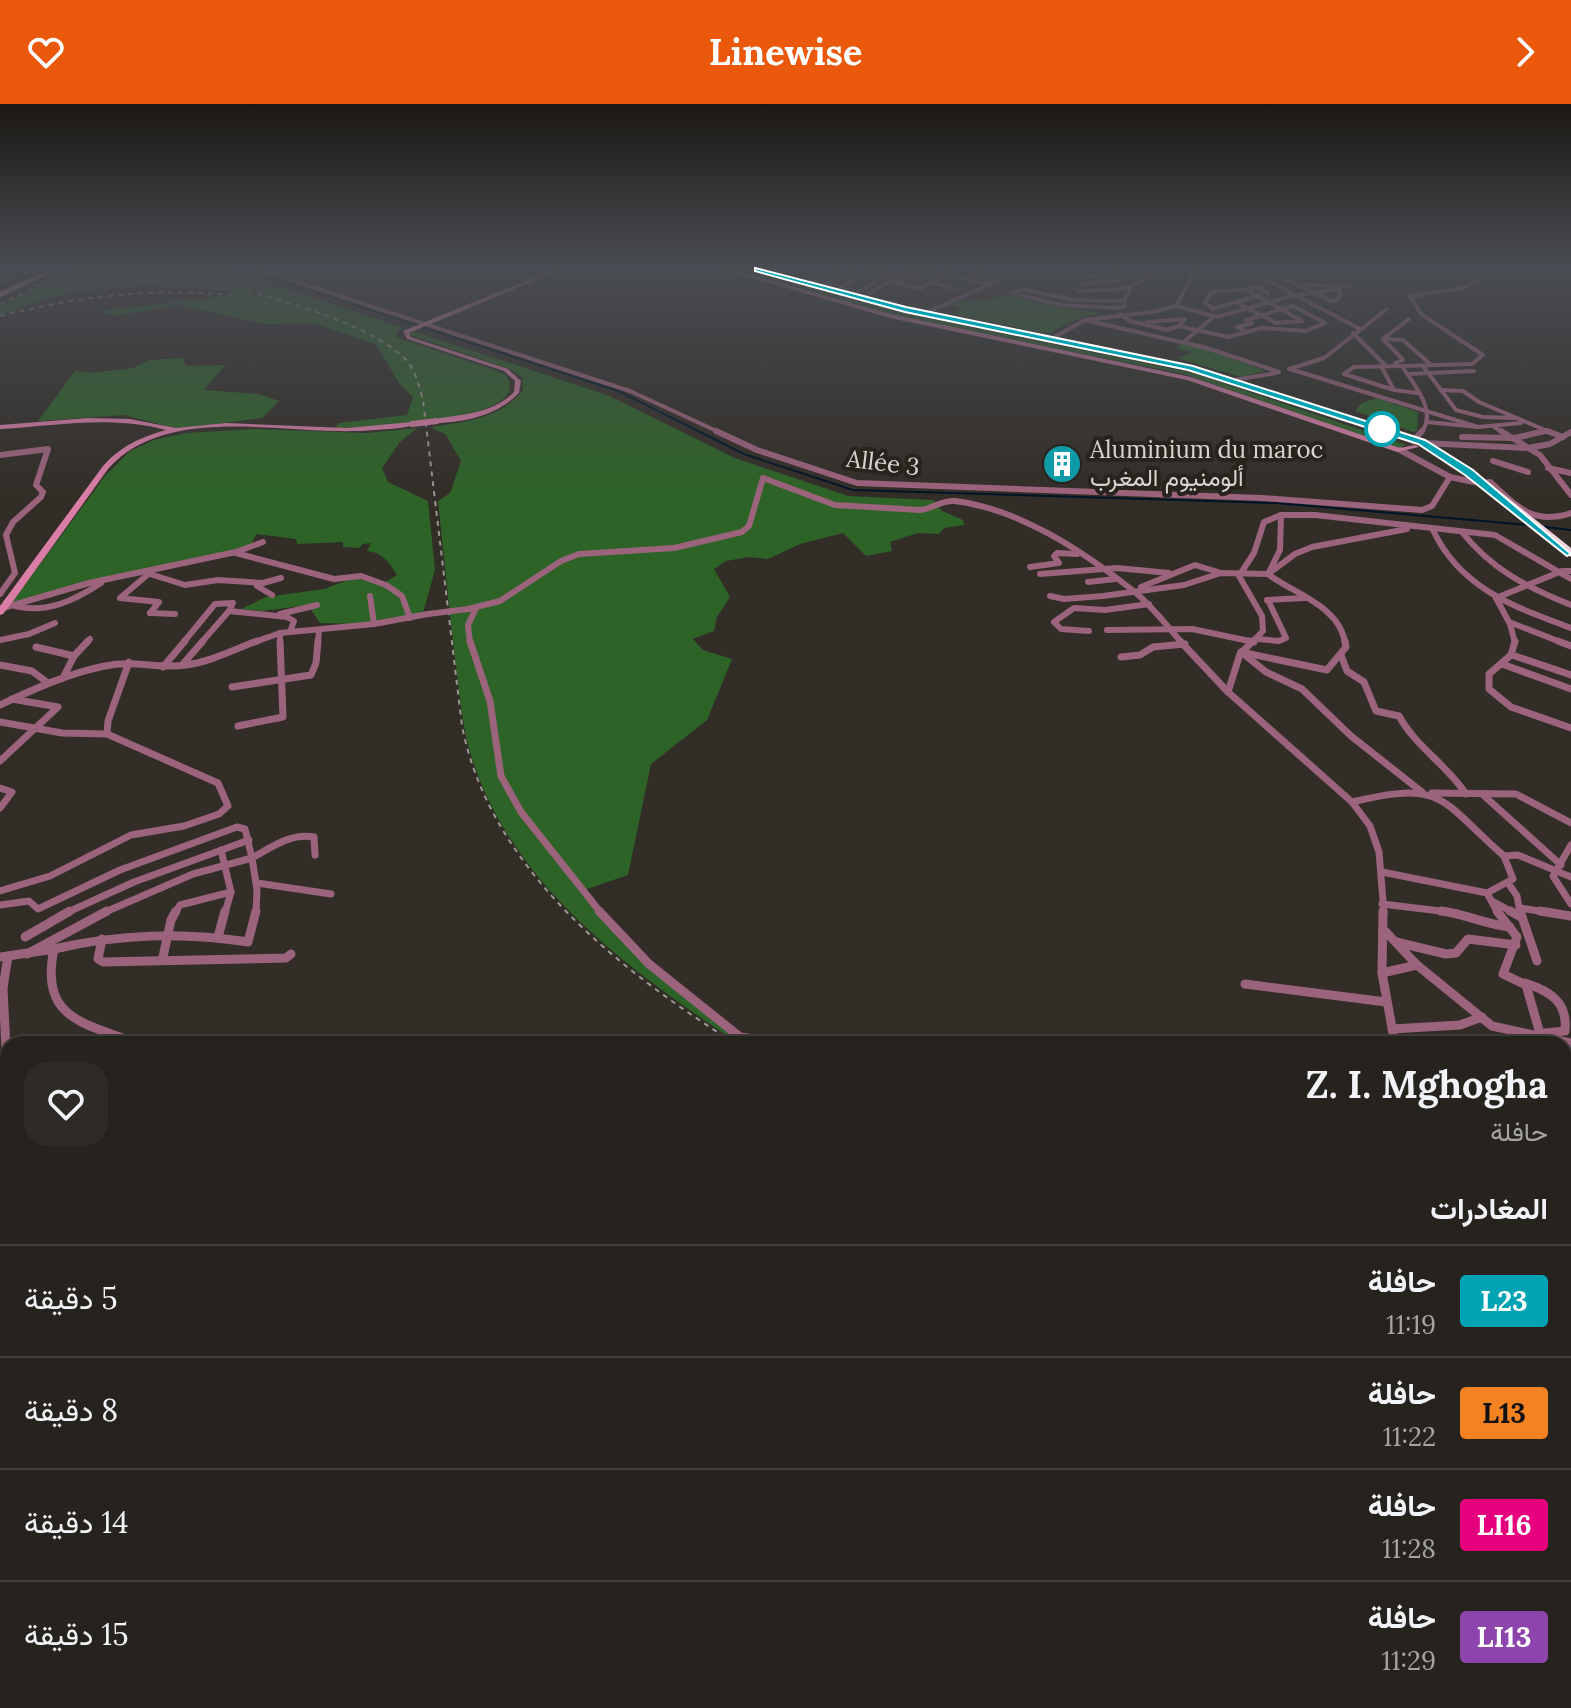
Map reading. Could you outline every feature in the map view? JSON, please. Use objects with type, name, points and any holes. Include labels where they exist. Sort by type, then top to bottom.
[{"type":"highway","points":[[1062,344],[1188,370],[1416,444]]},
{"type":"highway","points":[[1074,344],[1234,380],[1416,444],[1478,482],[1571,558]]},
{"type":"street","points":[[4,601],[114,459],[141,441],[177,431],[252,426],[353,430],[437,421],[472,416],[500,406],[517,392],[518,381],[506,370],[427,344]]},
{"type":"street","name":"Allée 3","points":[[487,344],[630,391],[757,450],[865,484],[1262,498],[1422,510],[1430,509],[1450,477]]},
{"type":"street","points":[[1024,344],[1189,378],[1416,444],[1528,448],[1550,444],[1571,432]]},
{"type":"street","points":[[1190,344],[1279,372]]},
{"type":"street","points":[[1234,380],[1279,372],[1324,358],[1340,344]]},
{"type":"street","points":[[1364,344],[1384,365],[1394,390]]},
{"type":"street","points":[[1384,365],[1403,360],[1388,344]]},
{"type":"street","points":[[1408,344],[1431,365]]},
{"type":"street","points":[[1418,393],[1394,390],[1344,374],[1354,367],[1472,364],[1482,354],[1467,344]]},
{"type":"street","points":[[1423,365],[1452,407],[1459,412],[1514,418],[1563,437]]},
{"type":"street","points":[[1402,366],[1426,411],[1427,422],[1416,444]]},
{"type":"street","points":[[1290,369],[1478,427]]},
{"type":"street","points":[[1408,374],[1474,371]]},
{"type":"street","points":[[1347,387],[1359,380]]},
{"type":"street","points":[[1441,390],[1463,391],[1478,405],[1501,409],[1514,418]]},
{"type":"street","points":[[0,427],[109,417],[135,419],[177,431]]},
{"type":"street","points":[[1427,422],[1458,427],[1494,427],[1525,422]]},
{"type":"street","points":[[1458,427],[1464,446]]},
{"type":"street","points":[[1494,427],[1543,457],[1548,468],[1568,487],[1571,495]]},
{"type":"street","points":[[1462,437],[1508,438],[1532,436],[1545,431]]},
{"type":"street","points":[[1416,444],[1450,477],[1490,482],[1533,517],[1571,524]]},
{"type":"street","points":[[0,455],[48,449],[36,485],[43,492],[41,497],[13,522],[7,532],[6,543],[15,573],[4,601]]},
{"type":"street","points":[[1493,461],[1528,472]]},
{"type":"street","points":[[1548,468],[1571,473]]},
{"type":"street","points":[[0,705],[48,683],[129,662],[163,667],[182,665],[280,633],[374,624],[500,601],[561,561],[579,554],[683,546],[742,532],[749,526],[761,478],[767,477],[835,505],[920,510],[929,509],[938,502],[953,501],[999,511],[1036,526],[1133,590],[1228,692],[1352,802],[1373,833],[1382,872],[1385,931],[1382,973],[1393,1036]]},
{"type":"street","points":[[1558,479],[1571,480]]},
{"type":"street","points":[[1553,520],[1571,513]]},
{"type":"street","points":[[1268,574],[1280,550],[1281,515]]},
{"type":"street","points":[[1228,692],[1241,652],[1256,641],[1263,621],[1240,581],[1240,573],[1254,553],[1264,522],[1281,515],[1323,516],[1503,537],[1571,579]]},
{"type":"street","points":[[1050,596],[1081,598],[1184,585],[1221,573],[1268,574],[1282,567],[1295,554],[1312,547],[1415,528]]},
{"type":"street","points":[[1433,530],[1443,552],[1456,567],[1496,598],[1571,628]]},
{"type":"street","points":[[1462,532],[1486,559],[1527,586],[1571,605]]},
{"type":"street","points":[[4,601],[151,572],[236,552],[263,542]]},
{"type":"street","points":[[236,552],[334,579],[361,576],[386,585],[402,596],[410,618]]},
{"type":"street","points":[[1030,567],[1059,563],[1054,556],[1057,553],[1078,554]]},
{"type":"street","points":[[1560,572],[1571,558]]},
{"type":"street","points":[[1133,590],[1169,573],[1198,565],[1221,573]]},
{"type":"street","points":[[1040,574],[1098,568],[1139,568],[1169,573]]},
{"type":"street","points":[[1496,598],[1560,572],[1571,571]]},
{"type":"street","points":[[151,572],[165,576],[176,584],[186,585],[221,580],[256,585],[281,578]]},
{"type":"street","points":[[151,572],[120,598],[159,602],[150,613],[175,614]]},
{"type":"street","points":[[1241,652],[1324,670],[1330,669],[1347,643],[1340,626],[1268,574]]},
{"type":"street","points":[[1088,582],[1115,579]]},
{"type":"street","points":[[4,601],[29,610],[52,606],[81,595],[104,580]]},
{"type":"street","points":[[256,585],[272,595]]},
{"type":"street","points":[[370,596],[374,624]]},
{"type":"street","points":[[1251,597],[1268,600],[1305,598]]},
{"type":"street","points":[[1496,598],[1509,622],[1515,646],[1512,655],[1487,679],[1494,696],[1511,707],[1557,724],[1571,725]]},
{"type":"street","points":[[1107,630],[1169,628],[1199,630],[1256,641],[1279,641],[1286,638],[1268,600]]},
{"type":"street","points":[[163,667],[215,604],[231,602],[229,611],[182,665]]},
{"type":"street","points":[[1089,631],[1061,629],[1054,622],[1074,608],[1105,610],[1149,604]]},
{"type":"street","points":[[272,616],[317,605]]},
{"type":"street","points":[[472,608],[468,625],[470,646],[490,701],[501,776],[521,812],[591,903],[649,964],[739,1036]]},
{"type":"street","points":[[229,611],[294,621],[290,632]]},
{"type":"street","points":[[1509,622],[1571,646]]},
{"type":"street","points":[[0,640],[21,634],[32,636],[55,623]]},
{"type":"street","points":[[232,687],[313,674],[319,630]]},
{"type":"street","points":[[238,726],[283,717],[280,633]]},
{"type":"street","points":[[63,678],[74,656],[90,639]]},
{"type":"street","points":[[1121,657],[1137,655],[1148,648],[1185,644]]},
{"type":"street","points":[[36,647],[74,656]]},
{"type":"street","points":[[1241,652],[1266,672],[1302,689],[1351,736],[1424,793],[1450,806],[1504,856],[1513,876],[1508,883],[1487,893],[1382,872]]},
{"type":"street","points":[[1341,655],[1347,671],[1364,682],[1376,711],[1399,716],[1406,733],[1450,772],[1466,794]]},
{"type":"street","points":[[1512,655],[1571,675]]},
{"type":"street","points":[[107,734],[108,721],[129,662]]},
{"type":"street","points":[[1502,664],[1571,689]]},
{"type":"street","points":[[0,665],[32,671],[48,683]]},
{"type":"street","points":[[0,761],[58,706],[12,699]]},
{"type":"street","points":[[0,722],[35,729],[107,734],[218,783],[228,803],[219,814],[173,829],[131,835],[50,876],[0,891]]},
{"type":"street","points":[[0,788],[12,792],[0,808]]},
{"type":"street","points":[[1352,802],[1402,791],[1510,793],[1523,796],[1571,823]]},
{"type":"street","points":[[1482,794],[1571,877]]},
{"type":"street","points":[[0,905],[29,901],[38,909],[120,870],[237,827],[245,829],[249,840],[257,883],[254,922],[248,942],[167,932],[141,932],[4,956],[5,1036]]},
{"type":"street","points":[[27,954],[124,903],[226,863],[252,858],[285,841],[305,835],[314,837],[317,847],[315,855]]},
{"type":"street","points":[[25,937],[60,914],[96,898],[249,840]]},
{"type":"street","points":[[1571,845],[1553,879],[1571,904]]},
{"type":"street","points":[[218,937],[231,892],[221,850]]},
{"type":"street","points":[[1504,856],[1518,855],[1560,868]]},
{"type":"street","points":[[257,883],[294,885],[314,893],[331,894]]},
{"type":"street","points":[[1508,883],[1520,896],[1521,912],[1531,934],[1537,961]]},
{"type":"street","points":[[163,957],[167,932],[180,905],[231,892]]},
{"type":"street","points":[[1487,893],[1494,901],[1497,912],[1517,937],[1503,974],[1557,996],[1566,1012],[1565,1031],[1540,1035]]},
{"type":"street","points":[[1494,901],[1521,912],[1571,916]]},
{"type":"street","points":[[1382,904],[1465,914],[1486,925],[1510,927]]},
{"type":"street","points":[[1385,931],[1417,965],[1496,1028],[1544,1036]]},
{"type":"street","points":[[102,939],[98,959],[103,962],[163,957],[240,960],[286,958],[291,954]]},
{"type":"street","points":[[1395,942],[1446,954],[1459,950],[1468,939],[1516,945]]},
{"type":"street","points":[[54,949],[50,982],[52,995],[65,1012],[120,1036]]},
{"type":"street","points":[[1382,973],[1417,965]]},
{"type":"street","points":[[1524,982],[1532,997],[1540,1035]]},
{"type":"street","points":[[1245,984],[1386,1002]]},
{"type":"street","points":[[1392,1029],[1460,1025],[1482,1017]]},
{"type":"green space","points":[[376,344],[417,344],[498,371],[508,378],[510,387],[503,399],[486,409],[461,416],[402,425],[335,428],[339,423],[407,415],[413,397],[399,383]]},
{"type":"green space","points":[[437,344],[451,344],[607,395],[735,458],[848,496],[933,500],[942,511],[963,520],[964,525],[944,528],[939,534],[918,533],[890,542],[892,551],[866,556],[843,533],[800,544],[768,559],[749,557],[726,561],[714,569],[730,597],[717,617],[714,631],[693,639],[703,650],[732,659],[707,720],[651,764],[628,875],[587,889],[588,895],[650,960],[739,1033],[738,1036],[728,1036],[654,984],[578,920],[544,884],[514,844],[489,802],[471,755],[463,722],[438,501],[450,493],[461,461],[446,435],[431,427],[482,417],[514,400],[523,390],[522,377],[512,370]]},
{"type":"green space","points":[[1033,344],[1051,344],[1196,374],[1406,445],[1397,448],[1184,374]]},
{"type":"green space","points":[[1185,344],[1207,349],[1266,371],[1241,377],[1177,358],[1194,352],[1177,349]]},
{"type":"green space","points":[[182,358],[186,366],[225,365],[204,390],[259,394],[279,401],[262,418],[179,429],[124,415],[38,421],[75,371],[90,373],[134,368],[149,360]]},
{"type":"green space","points":[[1377,398],[1418,412],[1417,431],[1355,411],[1362,403]]},
{"type":"green space","points":[[417,428],[400,442],[382,468],[388,482],[428,501],[435,570],[423,613],[354,624],[320,623],[308,605],[263,611],[241,609],[266,597],[324,589],[353,578],[382,584],[397,575],[385,559],[367,551],[371,543],[359,548],[343,547],[343,542],[297,544],[296,539],[256,534],[252,544],[243,549],[10,605],[105,476],[130,451],[154,440],[186,433],[255,429],[367,433]]},
{"type":"waterway","points":[[474,344],[618,391],[744,454],[853,490],[1276,503],[1530,525]]},
{"type":"waterway","points":[[1545,527],[1571,530]]},
{"type":"railway","points":[[385,344],[409,364],[423,400],[462,726],[477,778],[500,826],[530,870],[605,949],[724,1036]]},
{"type":"bus line","name":"L23","points":[[1076,344],[1234,380],[1421,442],[1469,472],[1571,554]]},
{"type":"place","name":"Aluminium du maroc ألومنيوم المغرب","points":[[1062,464]]}]
